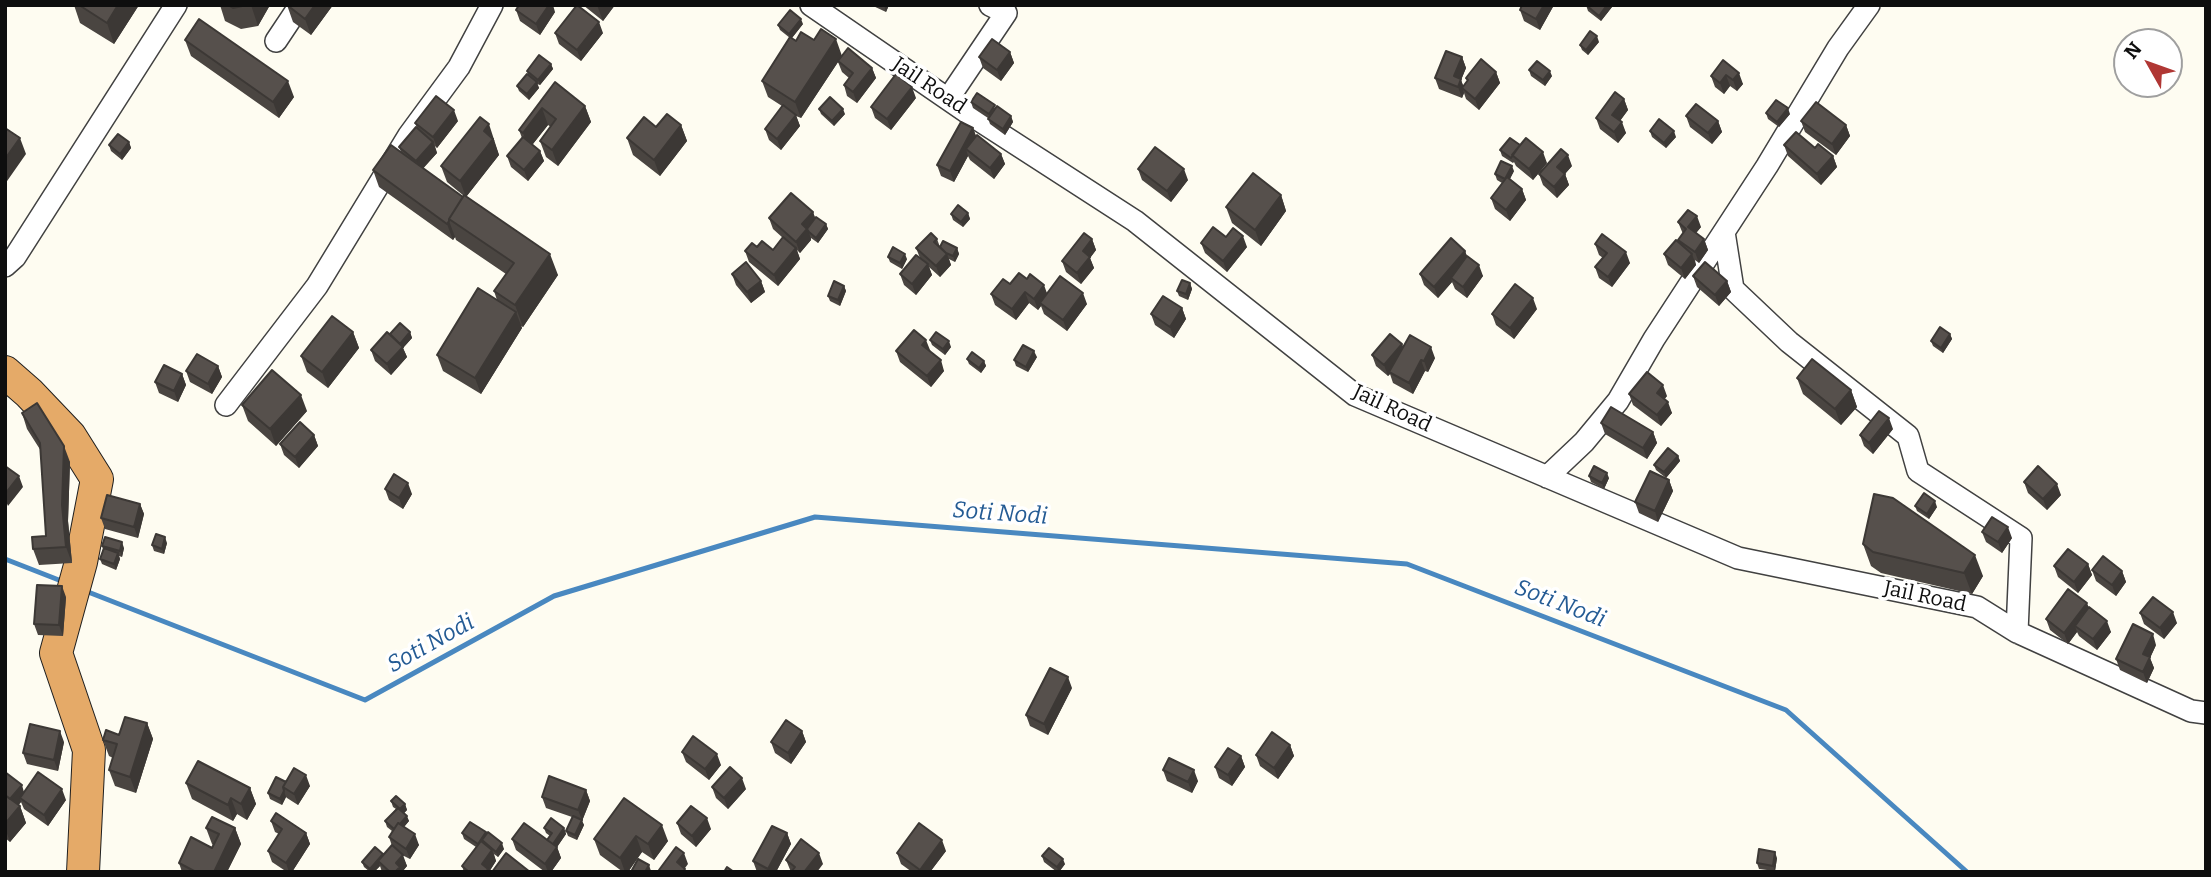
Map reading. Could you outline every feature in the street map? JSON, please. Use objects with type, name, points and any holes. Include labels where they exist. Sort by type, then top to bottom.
[{"type":"highway","points":[[5,372],[70,436],[97,479],[81,557],[56,653],[89,750],[83,872]]},
{"type":"highway","points":[[5,384],[70,436]]},
{"type":"street","points":[[5,266],[15,257],[176,5]]},
{"type":"street","points":[[276,41],[300,5]]},
{"type":"street","points":[[226,405],[317,286],[409,135],[459,66],[492,5]]},
{"type":"street","name":"Jail Road","points":[[811,5],[948,99],[1135,221],[1354,395],[1738,558],[1977,607],[2017,632],[2191,711],[2206,713]]},
{"type":"street","points":[[948,99],[1006,13],[990,5]]},
{"type":"street","points":[[1547,477],[1584,442],[1618,401],[1654,339],[1767,166],[1838,48],[1869,5]]},
{"type":"street","points":[[1724,232],[1733,289],[1789,342],[1908,436],[1918,471],[2021,538],[2017,632]]},
{"type":"building","points":[[79,5],[118,5],[107,23]]},
{"type":"building","points":[[287,5],[315,5],[305,19]]},
{"type":"building","points":[[519,5],[549,5],[536,24],[516,10]]},
{"type":"building","points":[[577,5],[599,22],[577,50],[555,33]]},
{"type":"building","points":[[1522,5],[1544,5],[1536,19],[1520,10]]},
{"type":"building","points":[[1586,5],[1607,5],[1599,16]]},
{"type":"building","points":[[790,10],[801,19],[789,34],[778,25]]},
{"type":"building","points":[[199,19],[288,81],[273,102],[185,40]]},
{"type":"building","points":[[821,29],[836,39],[795,102],[762,81],[790,37],[796,41],[801,32],[814,40]]},
{"type":"building","points":[[1590,31],[1597,36],[1586,50],[1580,45]]},
{"type":"building","points":[[992,39],[1010,52],[997,70],[979,57]]},
{"type":"building","points":[[848,48],[872,68],[853,92],[844,85],[853,73],[838,61]]},
{"type":"building","points":[[1446,51],[1462,57],[1454,76],[1461,79],[1458,87],[1435,78]]},
{"type":"building","points":[[539,55],[551,64],[538,80],[527,71]]},
{"type":"building","points":[[1481,59],[1496,72],[1475,99],[1462,88],[1468,80],[1466,78]]},
{"type":"building","points":[[1723,60],[1739,73],[1733,80],[1726,75],[1720,83],[1711,76]]},
{"type":"building","points":[[1537,61],[1550,71],[1543,80],[1529,70]]},
{"type":"building","points":[[527,74],[537,82],[527,94],[517,86]]},
{"type":"building","points":[[896,74],[912,87],[887,119],[871,107]]},
{"type":"building","points":[[555,82],[585,106],[552,150],[540,141],[556,119],[542,108],[523,133],[519,130]]},
{"type":"building","points":[[1615,92],[1624,99],[1612,115],[1622,122],[1614,132],[1596,118]]},
{"type":"building","points":[[977,93],[995,105],[989,114],[971,102]]},
{"type":"building","points":[[436,96],[454,110],[433,137],[415,123]]},
{"type":"building","points":[[830,97],[843,109],[832,121],[819,109]]},
{"type":"building","points":[[1776,100],[1788,108],[1777,122],[1766,113]]},
{"type":"building","points":[[1816,102],[1846,125],[1832,144],[1801,121]]},
{"type":"building","points":[[1696,104],[1718,121],[1708,133],[1686,116]]},
{"type":"building","points":[[783,105],[796,115],[777,139],[765,129]]},
{"type":"building","points":[[997,106],[1011,116],[1003,129],[988,119]]},
{"type":"building","points":[[667,114],[681,125],[654,160],[627,138],[644,117],[656,127]]},
{"type":"building","points":[[480,117],[489,124],[484,131],[493,139],[460,181],[441,166]]},
{"type":"building","points":[[1659,119],[1674,131],[1664,143],[1650,131]]},
{"type":"building","points":[[961,122],[973,128],[950,171],[937,165]]},
{"type":"building","points":[[416,127],[433,142],[416,161],[399,147]]},
{"type":"building","points":[[5,128],[20,138],[5,159]]},
{"type":"building","points":[[1796,132],[1815,148],[1818,144],[1833,156],[1817,174],[1784,145]]},
{"type":"building","points":[[118,134],[129,142],[120,154],[109,145]]},
{"type":"building","points":[[977,135],[1001,154],[990,168],[966,149]]},
{"type":"building","points":[[523,137],[540,151],[524,170],[507,156]]},
{"type":"building","points":[[1510,138],[1520,145],[1511,158],[1500,150]]},
{"type":"building","points":[[1526,138],[1543,152],[1529,169],[1512,155]]},
{"type":"building","points":[[391,145],[463,197],[447,224],[373,170]]},
{"type":"building","points":[[1155,147],[1184,169],[1167,191],[1138,169]]},
{"type":"building","points":[[1561,149],[1568,155],[1557,167],[1565,174],[1554,187],[1539,174]]},
{"type":"building","points":[[1501,161],[1512,166],[1505,179],[1495,174]]},
{"type":"building","points":[[1253,173],[1281,195],[1255,230],[1226,207]]},
{"type":"building","points":[[1507,177],[1522,189],[1506,210],[1491,198]]},
{"type":"building","points":[[791,193],[813,212],[802,224],[807,229],[796,242],[769,218]]},
{"type":"building","points":[[464,195],[550,254],[515,305],[494,291],[514,263],[449,219]]},
{"type":"building","points":[[958,205],[968,213],[961,222],[951,214]]},
{"type":"building","points":[[1688,210],[1697,216],[1688,227],[1704,239],[1695,252],[1678,240],[1686,229],[1678,222]]},
{"type":"building","points":[[816,217],[826,224],[816,238],[807,229]]},
{"type":"building","points":[[1213,227],[1226,237],[1233,228],[1243,236],[1223,261],[1201,243]]},
{"type":"building","points":[[931,233],[937,239],[934,242],[947,254],[936,266],[916,248]]},
{"type":"building","points":[[1084,233],[1092,239],[1083,251],[1090,257],[1077,273],[1062,261]]},
{"type":"building","points":[[1602,234],[1626,252],[1608,277],[1595,267],[1607,253],[1595,244]]},
{"type":"building","points":[[783,237],[796,248],[774,275],[745,251],[752,243],[757,247],[762,241],[773,250]]},
{"type":"building","points":[[1451,238],[1465,251],[1434,287],[1420,274]]},
{"type":"building","points":[[1676,240],[1692,254],[1681,268],[1664,254]]},
{"type":"building","points":[[943,241],[957,248],[953,256],[940,247]]},
{"type":"building","points":[[893,247],[905,254],[900,263],[888,257]]},
{"type":"building","points":[[916,255],[928,264],[912,284],[900,274]]},
{"type":"building","points":[[1467,256],[1479,265],[1463,287],[1451,278]]},
{"type":"building","points":[[746,262],[761,281],[747,292],[732,274]]},
{"type":"building","points":[[1705,262],[1727,281],[1715,295],[1693,276]]},
{"type":"building","points":[[1019,273],[1027,279],[1030,274],[1044,285],[1034,299],[1025,292],[1012,309],[991,294],[1003,279],[1010,284]]},
{"type":"building","points":[[1060,276],[1083,293],[1063,320],[1040,303]]},
{"type":"building","points":[[1182,280],[1190,283],[1186,294],[1177,291]]},
{"type":"building","points":[[834,281],[844,286],[838,300],[828,296]]},
{"type":"building","points":[[1515,284],[1533,298],[1510,328],[1492,314]]},
{"type":"building","points":[[478,288],[516,312],[475,378],[437,355]]},
{"type":"building","points":[[1163,296],[1182,308],[1170,327],[1151,314]]},
{"type":"building","points":[[332,316],[353,332],[322,372],[301,356]]},
{"type":"building","points":[[400,323],[410,332],[400,344],[390,334]]},
{"type":"building","points":[[1940,327],[1950,334],[1941,348],[1931,341]]},
{"type":"building","points":[[914,330],[926,340],[922,345],[941,360],[927,376],[896,351]]},
{"type":"building","points":[[387,332],[403,347],[387,364],[371,350]]},
{"type":"building","points":[[936,332],[949,341],[943,349],[930,340]]},
{"type":"building","points":[[1390,334],[1402,344],[1384,365],[1372,355]]},
{"type":"building","points":[[1410,335],[1431,347],[1409,383],[1389,372]]},
{"type":"building","points":[[1023,345],[1034,351],[1026,367],[1014,360]]},
{"type":"building","points":[[972,352],[984,361],[979,368],[967,359]]},
{"type":"building","points":[[197,354],[218,366],[208,384],[186,371]]},
{"type":"building","points":[[1812,359],[1851,390],[1835,409],[1797,378]]},
{"type":"building","points":[[164,365],[182,374],[174,391],[155,382]]},
{"type":"building","points":[[272,370],[301,395],[270,429],[242,405]]},
{"type":"building","points":[[1647,372],[1663,385],[1657,393],[1668,402],[1657,415],[1629,394]]},
{"type":"building","points":[[37,403],[64,446],[62,505],[66,547],[33,549],[32,537],[46,536],[40,443],[22,413]]},
{"type":"building","points":[[1611,407],[1653,432],[1643,448],[1601,423]]},
{"type":"building","points":[[1879,411],[1889,418],[1869,443],[1860,435]]},
{"type":"building","points":[[300,422],[314,435],[295,457],[280,444]]},
{"type":"building","points":[[1668,448],[1678,456],[1664,472],[1654,465]]},
{"type":"building","points":[[5,466],[19,476],[5,494]]},
{"type":"building","points":[[1594,466],[1607,473],[1602,483],[1589,476]]},
{"type":"building","points":[[2038,466],[2057,484],[2043,499],[2024,482]]},
{"type":"building","points":[[1650,471],[1669,480],[1655,511],[1635,502]]},
{"type":"building","points":[[394,474],[408,483],[399,498],[385,489]]},
{"type":"building","points":[[1924,493],[1935,501],[1927,514],[1915,506]]},
{"type":"building","points":[[1874,494],[1893,498],[1975,555],[1964,573],[1873,552],[1863,544]]},
{"type":"building","points":[[107,495],[140,504],[134,527],[101,518]]},
{"type":"building","points":[[1992,517],[2008,527],[1998,542],[1982,532]]},
{"type":"building","points":[[156,534],[165,537],[162,549],[152,545]]},
{"type":"building","points":[[105,537],[122,542],[120,551],[102,546]]},
{"type":"building","points":[[104,548],[118,553],[114,564],[100,559]]},
{"type":"building","points":[[2068,549],[2088,564],[2074,582],[2054,566]]},
{"type":"building","points":[[2103,556],[2122,571],[2112,585],[2092,570]]},
{"type":"building","points":[[37,585],[62,586],[59,625],[34,624]]},
{"type":"building","points":[[2068,589],[2087,603],[2064,633],[2046,619]]},
{"type":"building","points":[[2153,597],[2173,612],[2160,628],[2140,613]]},
{"type":"building","points":[[2089,607],[2107,621],[2093,639],[2075,626]]},
{"type":"building","points":[[2133,624],[2153,634],[2143,654],[2150,657],[2143,672],[2116,659]]},
{"type":"building","points":[[1050,668],[1068,677],[1044,724],[1026,715]]},
{"type":"building","points":[[125,717],[147,723],[130,777],[109,770],[117,744],[103,740],[106,730],[119,735]]},
{"type":"building","points":[[786,720],[802,731],[788,753],[771,742]]},
{"type":"building","points":[[30,724],[60,731],[54,760],[23,753]]},
{"type":"building","points":[[1272,732],[1290,745],[1274,768],[1256,755]]},
{"type":"building","points":[[693,736],[717,754],[705,769],[682,752]]},
{"type":"building","points":[[1228,748],[1241,756],[1228,775],[1215,767]]},
{"type":"building","points":[[1169,758],[1194,770],[1188,782],[1163,770]]},
{"type":"building","points":[[198,761],[250,788],[241,804],[231,798],[228,805],[186,783]]},
{"type":"building","points":[[730,767],[742,778],[724,798],[712,787]]},
{"type":"building","points":[[294,768],[306,775],[294,794],[283,787]]},
{"type":"building","points":[[5,772],[22,785],[10,799],[5,795]]},
{"type":"building","points":[[38,772],[62,789],[44,815],[20,798]]},
{"type":"building","points":[[549,776],[586,790],[578,810],[542,797]]},
{"type":"building","points":[[276,777],[286,782],[280,799],[268,793]]},
{"type":"building","points":[[5,795],[20,806],[5,824]]},
{"type":"building","points":[[396,796],[405,804],[400,809],[391,801]]},
{"type":"building","points":[[624,798],[662,825],[648,844],[636,836],[620,858],[594,839]]},
{"type":"building","points":[[691,806],[707,818],[692,836],[677,823]]},
{"type":"building","points":[[398,808],[407,816],[394,829],[385,821]]},
{"type":"building","points":[[276,813],[306,833],[286,863],[268,851],[282,829],[271,821]]},
{"type":"building","points":[[573,816],[582,820],[575,835],[566,831]]},
{"type":"building","points":[[212,817],[235,828],[214,872],[196,872],[179,863],[191,837],[212,848],[219,834],[206,828]]},
{"type":"building","points":[[551,818],[564,828],[553,844],[547,840],[552,833],[544,828]]},
{"type":"building","points":[[470,822],[486,832],[478,844],[462,833]]},
{"type":"building","points":[[398,823],[415,834],[406,849],[389,837]]},
{"type":"building","points":[[524,823],[557,847],[545,864],[512,839]]},
{"type":"building","points":[[919,823],[942,840],[920,870],[897,853]]},
{"type":"building","points":[[772,826],[787,833],[768,869],[753,861]]},
{"type":"building","points":[[488,832],[502,843],[496,852],[482,840]]},
{"type":"building","points":[[801,839],[819,853],[804,872],[791,872],[795,867],[786,860]]},
{"type":"building","points":[[481,841],[492,850],[482,864],[488,869],[486,872],[469,872],[462,866]]},
{"type":"building","points":[[392,845],[403,855],[396,863],[400,867],[395,872],[390,872],[378,861]]},
{"type":"building","points":[[375,847],[383,854],[370,869],[362,862]]},
{"type":"building","points":[[676,847],[684,853],[677,862],[685,869],[683,872],[662,872],[659,870]]},
{"type":"building","points":[[1049,848],[1063,859],[1057,867],[1042,856]]},
{"type":"building","points":[[1759,849],[1775,852],[1773,866],[1757,863]]},
{"type":"building","points":[[506,853],[530,872],[492,872]]},
{"type":"building","points":[[638,859],[649,865],[645,872],[632,870]]},
{"type":"waterway","name":"Soti Nodi","points":[[83,590],[365,700],[554,596],[815,517],[1407,564],[1786,710],[1967,872]]},
{"type":"waterway","name":"Soti Nodi","points":[[5,559],[64,582]]}]
